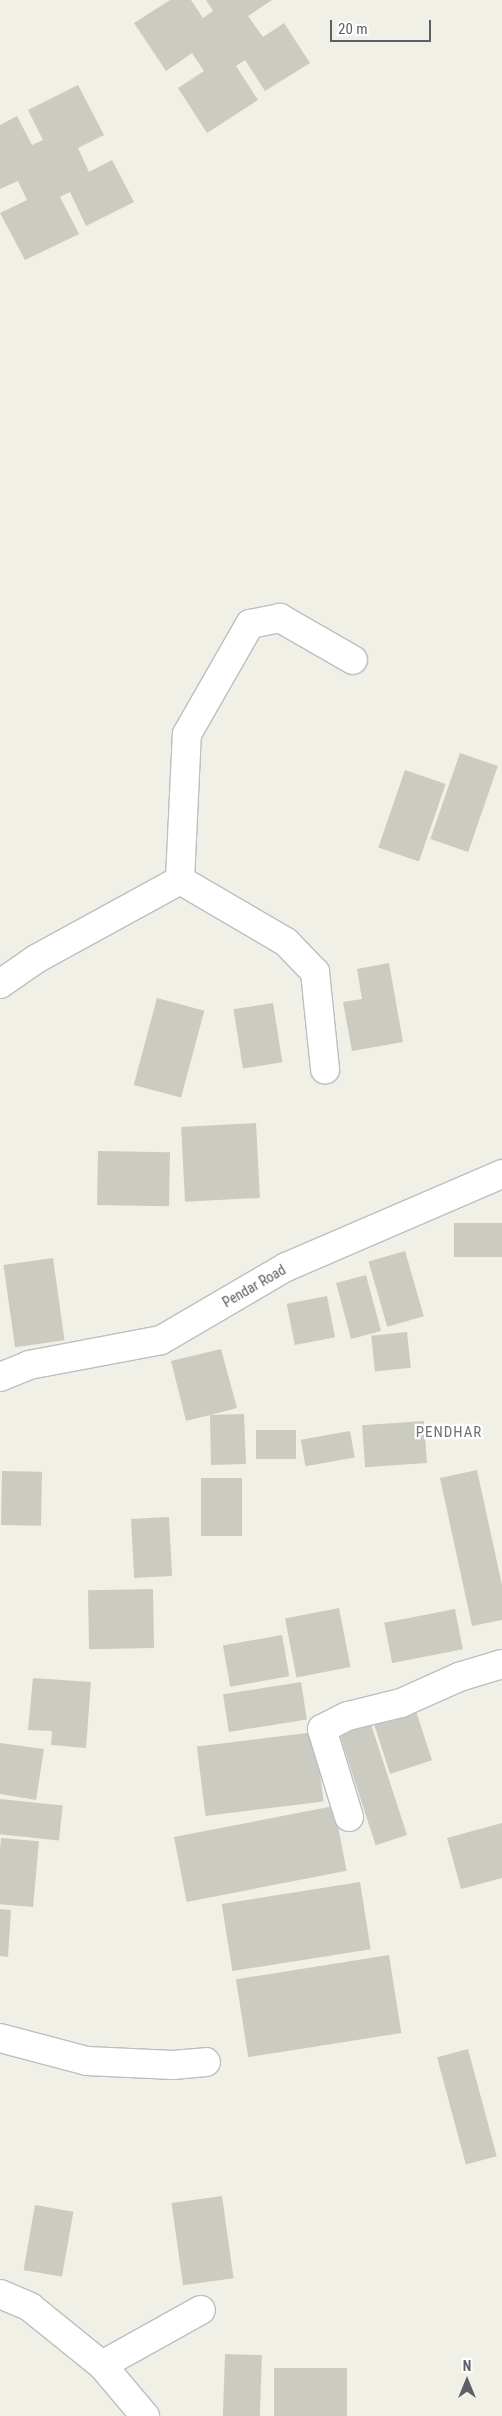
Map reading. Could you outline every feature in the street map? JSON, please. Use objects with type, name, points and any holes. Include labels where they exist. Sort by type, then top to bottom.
[{"type":"street","points":[[180,880],[187,734],[250,624],[280,618],[353,660]]},
{"type":"street","points":[[0,984],[36,959],[180,880]]},
{"type":"street","points":[[180,880],[286,942],[315,972],[325,1069]]},
{"type":"street","name":"Pendar Road","points":[[0,1377],[29,1365],[161,1340],[286,1267],[502,1174]]},
{"type":"street","points":[[349,1817],[322,1729],[348,1716],[401,1703],[459,1677],[502,1664]]},
{"type":"street","points":[[0,2038],[87,2061],[173,2065],[206,2062]]},
{"type":"street","points":[[0,2294],[30,2307],[102,2365],[145,2416]]},
{"type":"street","points":[[102,2365],[200,2310]]},
{"type":"building","points":[[170,0],[191,0],[203,18],[213,11],[206,0],[272,0],[248,16],[263,37],[284,23],[310,63],[265,91],[245,60],[236,66],[258,100],[207,133],[178,88],[204,71],[192,53],[166,71],[134,23]]},
{"type":"building","points":[[78,85],[104,135],[78,148],[89,172],[112,160],[134,202],[86,226],[70,192],[60,197],[79,234],[25,260],[0,213],[27,200],[18,181],[0,189],[0,125],[17,116],[32,145],[43,140],[28,110]]},
{"type":"building","points":[[460,753],[498,766],[468,852],[430,839]]},
{"type":"building","points":[[405,770],[446,784],[419,862],[378,848]]},
{"type":"building","points":[[389,963],[403,1042],[352,1051],[343,1002],[362,999],[357,969]]},
{"type":"building","points":[[157,998],[204,1011],[181,1098],[134,1085]]},
{"type":"building","points":[[273,1003],[282,1062],[243,1069],[233,1009]]},
{"type":"building","points":[[256,1123],[260,1198],[185,1202],[181,1127]]},
{"type":"building","points":[[98,1151],[170,1152],[169,1206],[97,1205]]},
{"type":"building","points":[[454,1223],[502,1223],[502,1257],[454,1257]]},
{"type":"building","points":[[405,1251],[424,1316],[387,1327],[368,1261]]},
{"type":"building","points":[[53,1258],[65,1340],[15,1347],[3,1265]]},
{"type":"building","points":[[366,1275],[381,1331],[351,1339],[336,1283]]},
{"type":"building","points":[[327,1296],[335,1337],[295,1345],[287,1304]]},
{"type":"building","points":[[407,1332],[411,1368],[375,1372],[371,1336]]},
{"type":"building","points":[[221,1349],[237,1408],[186,1421],[171,1361]]},
{"type":"building","points":[[244,1414],[246,1464],[211,1465],[210,1415]]},
{"type":"building","points":[[424,1421],[427,1463],[365,1467],[362,1425]]},
{"type":"building","points":[[256,1430],[296,1430],[296,1459],[256,1459]]},
{"type":"building","points":[[350,1431],[355,1458],[305,1466],[301,1440]]},
{"type":"building","points":[[477,1470],[502,1585],[502,1620],[472,1626],[440,1478]]},
{"type":"building","points":[[2,1471],[42,1472],[41,1526],[1,1525]]},
{"type":"building","points":[[201,1478],[242,1478],[242,1536],[201,1536]]},
{"type":"building","points":[[169,1517],[172,1576],[134,1578],[131,1519]]},
{"type":"building","points":[[153,1589],[154,1648],[89,1649],[88,1590]]},
{"type":"building","points":[[339,1608],[350,1667],[296,1677],[285,1618]]},
{"type":"building","points":[[455,1609],[463,1649],[392,1663],[384,1623]]},
{"type":"building","points":[[282,1635],[289,1676],[230,1687],[223,1645]]},
{"type":"building","points":[[33,1678],[91,1682],[86,1748],[51,1745],[52,1731],[28,1730]]},
{"type":"building","points":[[301,1682],[307,1720],[229,1732],[223,1694]]},
{"type":"building","points":[[415,1708],[432,1760],[390,1774],[373,1722]]},
{"type":"building","points":[[369,1718],[407,1835],[376,1845],[338,1728]]},
{"type":"building","points":[[315,1732],[324,1801],[205,1816],[197,1747]]},
{"type":"building","points":[[0,1743],[44,1749],[36,1800],[0,1794]]},
{"type":"building","points":[[0,1799],[63,1806],[59,1840],[0,1834]]},
{"type":"building","points":[[334,1806],[347,1871],[187,1902],[174,1837]]},
{"type":"building","points":[[502,1823],[502,1878],[461,1889],[447,1838]]},
{"type":"building","points":[[1,1838],[39,1841],[33,1907],[0,1904]]},
{"type":"building","points":[[360,1882],[371,1949],[232,1971],[222,1904]]},
{"type":"building","points":[[0,1909],[11,1910],[8,1957],[0,1956]]},
{"type":"building","points":[[389,1955],[401,2033],[248,2057],[236,1979]]},
{"type":"building","points":[[468,2049],[497,2156],[466,2164],[437,2057]]},
{"type":"building","points":[[222,2196],[234,2278],[183,2285],[171,2203]]},
{"type":"building","points":[[35,2205],[73,2212],[62,2277],[24,2270]]},
{"type":"building","points":[[225,2354],[262,2355],[260,2416],[223,2416]]},
{"type":"building","points":[[274,2368],[347,2368],[347,2416],[274,2416]]},
{"type":"district","name":"PENDHAR","points":[[449,1433]]}]
